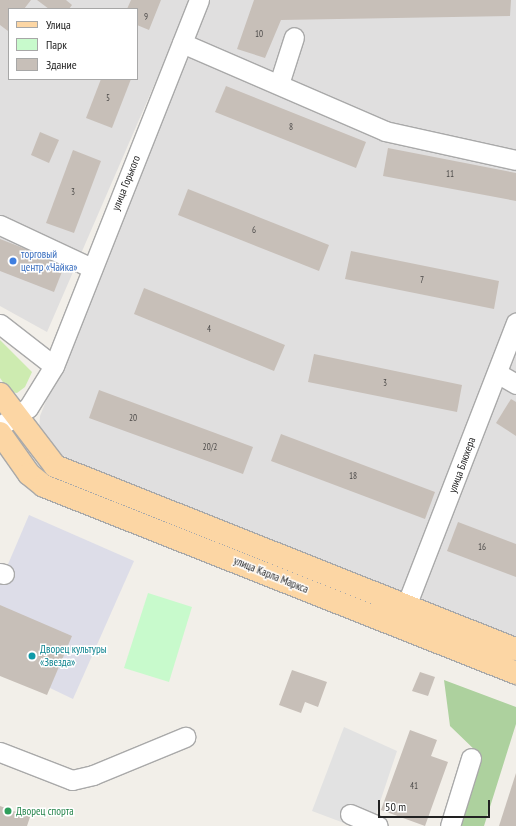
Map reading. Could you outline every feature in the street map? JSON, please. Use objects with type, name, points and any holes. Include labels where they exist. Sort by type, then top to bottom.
[{"type":"main road","points":[[0,394],[8,422]]},
{"type":"main road","name":"улица Карла Маркса","points":[[8,422],[55,466],[516,649]]},
{"type":"main road","name":"улица Карла Маркса","points":[[0,433],[29,474],[44,486],[516,673]]},
{"type":"street","name":"улица Горького","points":[[8,422],[28,408],[54,366],[199,0]]},
{"type":"street","points":[[279,84],[294,37]]},
{"type":"street","points":[[182,43],[386,130],[516,160]]},
{"type":"street","points":[[0,225],[92,268]]},
{"type":"street","name":"улица Блюхера","points":[[406,606],[516,323]]},
{"type":"street","points":[[0,324],[54,366]]},
{"type":"street","points":[[497,373],[516,384]]},
{"type":"street","points":[[0,752],[72,780],[93,775],[185,737]]},
{"type":"street","points":[[450,826],[471,758]]},
{"type":"street","points":[[350,814],[378,826]]},
{"type":"shaded area","points":[[0,0],[191,0],[47,332],[0,306]]},
{"type":"shaded area","points":[[206,0],[516,0],[516,637],[84,469],[54,450],[39,433],[40,416]]},
{"type":"shaded area","points":[[29,515],[134,561],[73,699],[50,688],[0,605],[0,583]]},
{"type":"shaded area","points":[[344,727],[397,751],[372,826],[352,826],[312,811]]},
{"type":"green space","points":[[0,340],[32,372],[25,387],[17,393],[10,392],[0,378]]},
{"type":"green space","points":[[148,593],[192,607],[169,682],[124,668]]},
{"type":"green space","points":[[444,680],[516,707],[516,724],[484,826],[455,826],[478,753],[450,726]]},
{"type":"building","points":[[0,0],[31,0],[25,8],[8,8],[8,31],[0,25]]},
{"type":"building","points":[[37,0],[66,0],[72,5],[70,8],[48,8]]},
{"type":"building","points":[[131,0],[161,0],[149,30],[138,25],[138,8],[127,8]]},
{"type":"building","points":[[254,0],[511,0],[510,16],[281,20],[265,58],[237,49]]},
{"type":"building","points":[[101,80],[131,80],[112,128],[86,118]]},
{"type":"building","points":[[226,86],[366,142],[356,168],[215,112]]},
{"type":"building","points":[[40,132],[59,140],[49,163],[31,155]]},
{"type":"building","points":[[388,148],[516,173],[516,201],[383,176]]},
{"type":"building","points":[[73,150],[101,161],[74,233],[46,223]]},
{"type":"building","points":[[188,189],[329,245],[319,271],[178,215]]},
{"type":"building","points":[[0,239],[65,264],[54,292],[0,271]]},
{"type":"building","points":[[351,251],[499,281],[494,309],[345,279]]},
{"type":"building","points":[[144,288],[285,345],[274,371],[134,314]]},
{"type":"building","points":[[314,354],[462,385],[457,412],[308,382]]},
{"type":"building","points":[[99,390],[253,447],[243,474],[89,418]]},
{"type":"building","points":[[511,399],[516,402],[516,436],[496,423]]},
{"type":"building","points":[[281,434],[435,492],[425,519],[271,461]]},
{"type":"building","points":[[458,522],[516,544],[516,577],[447,551]]},
{"type":"building","name":"Дворец культуры «Звезда»","points":[[0,605],[72,636],[47,695],[0,676]]},
{"type":"building","points":[[292,670],[327,682],[318,707],[305,702],[301,713],[279,705]]},
{"type":"building","points":[[420,672],[435,677],[428,696],[412,691]]},
{"type":"building","points":[[410,730],[437,740],[431,756],[448,762],[425,826],[381,810]]},
{"type":"building","points":[[516,773],[516,826],[499,826]]},
{"type":"building","name":"Дворец спорта","points":[[0,806],[30,817],[27,826],[0,826]]},
{"type":"place","name":"торговый центр «Чайка»","points":[[13,261]]},
{"type":"place","name":"Дворец культуры «Звезда»","points":[[32,656]]},
{"type":"place","name":"Дворец спорта","points":[[8,811]]}]
